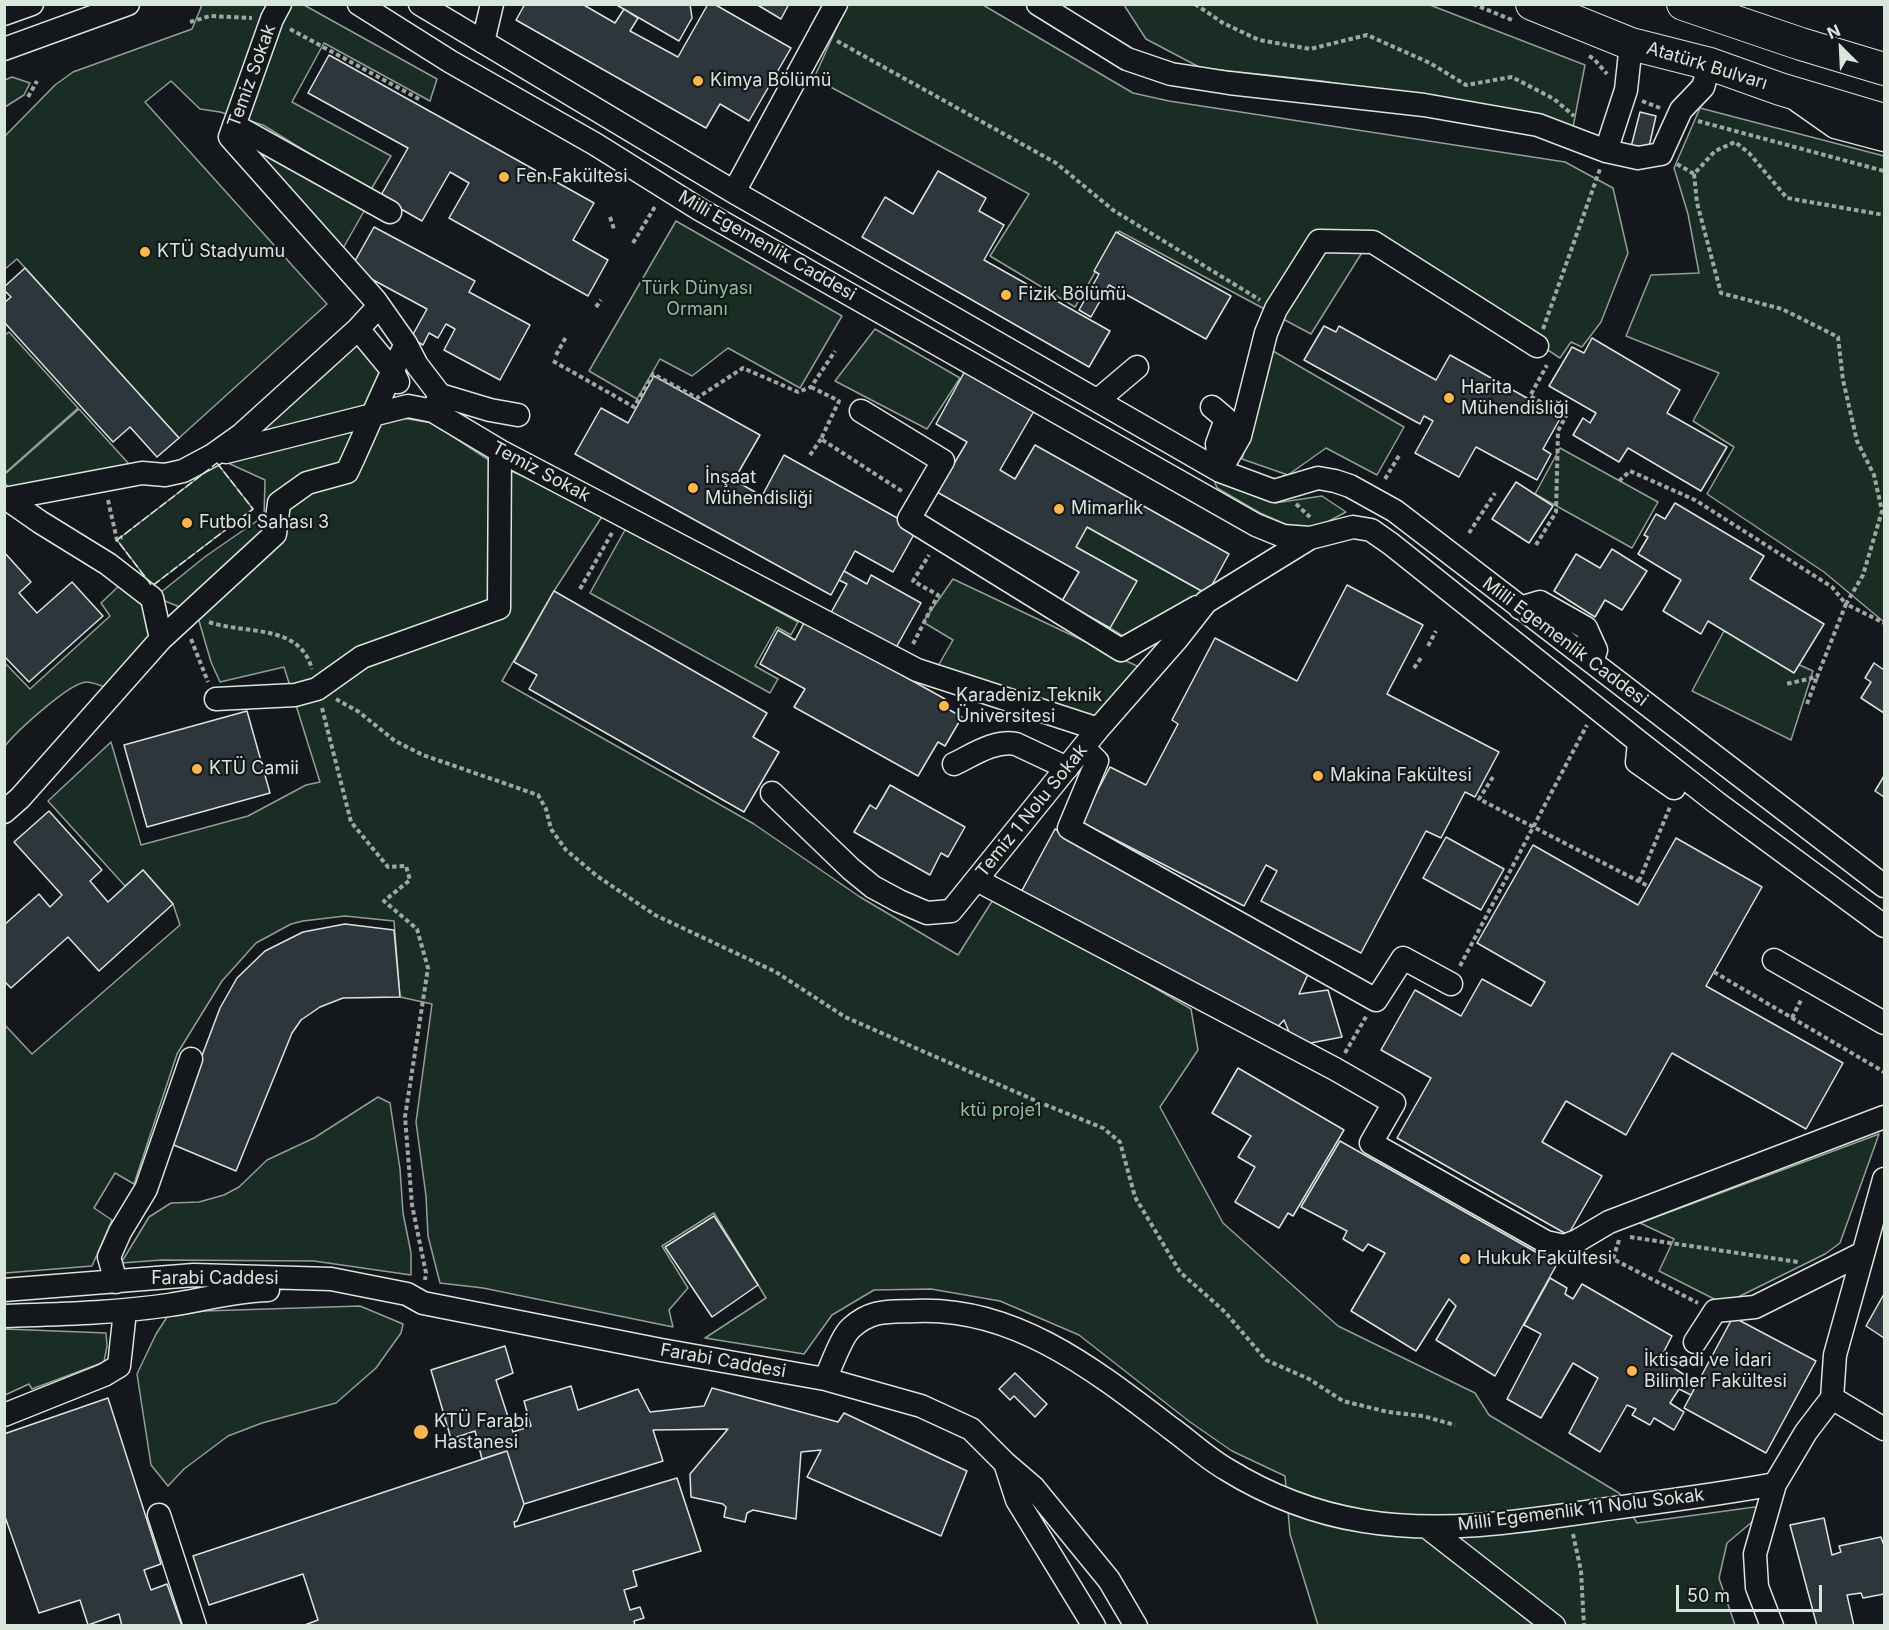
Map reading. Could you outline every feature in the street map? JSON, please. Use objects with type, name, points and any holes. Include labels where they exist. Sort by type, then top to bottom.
[{"type":"highway","name":"Atatürk Bulvarı","points":[[1532,4],[1631,44],[1710,63],[1780,89],[1884,120]]},
{"type":"highway","points":[[1683,4],[1884,69]]},
{"type":"street","points":[[4,14],[32,4]]},
{"type":"street","points":[[4,49],[128,4]]},
{"type":"street","name":"Milli Egemenlik Caddesi","points":[[359,4],[451,62],[595,144],[699,208],[1256,525],[1283,536],[1312,529],[1353,527],[1371,531],[1391,544],[1717,803],[1884,926]]},
{"type":"street","name":"Milli Egemenlik Caddesi","points":[[420,4],[734,192],[1220,471],[1274,491],[1318,478],[1342,483],[1395,511],[1884,886]]},
{"type":"street","points":[[483,42],[492,13],[492,4]]},
{"type":"street","points":[[734,192],[836,4]]},
{"type":"street","points":[[1038,4],[1127,59],[1171,74],[1229,83],[1424,105],[1538,125],[1606,151],[1638,158],[1660,154],[1681,110],[1703,87],[1710,63]]},
{"type":"street","name":"Temiz Sokak","points":[[276,12],[230,137],[379,306],[406,344],[436,403],[500,451],[917,670],[1098,729]]},
{"type":"street","points":[[1606,151],[1626,90],[1631,44]]},
{"type":"street","points":[[1780,89],[1835,127],[1884,140]]},
{"type":"street","points":[[234,124],[390,212]]},
{"type":"street","points":[[1178,481],[1220,471],[1240,436],[1266,333],[1276,309],[1319,241],[1373,242],[1537,346]]},
{"type":"street","points":[[6,499],[103,479],[141,473],[165,475],[183,471],[213,455],[241,435],[358,329],[379,306]]},
{"type":"street","points":[[358,329],[392,370],[408,406]]},
{"type":"street","points":[[4,812],[20,798],[160,639],[275,534],[279,502],[307,483],[347,472],[375,413],[392,370],[406,344]]},
{"type":"street","points":[[1098,400],[1137,367]]},
{"type":"street","points":[[213,455],[408,406],[436,403],[518,415]]},
{"type":"street","points":[[1212,407],[1226,419],[1217,444],[1220,471]]},
{"type":"street","points":[[861,411],[942,461],[909,519],[1121,650],[1206,602]]},
{"type":"street","points":[[216,699],[295,695],[317,689],[362,657],[499,608],[500,451]]},
{"type":"street","points":[[1353,527],[1361,512],[1365,494]]},
{"type":"street","points":[[6,499],[108,564],[152,598],[160,639]]},
{"type":"street","points":[[1256,525],[1273,560]]},
{"type":"street","name":"Temiz 1 Nolu Sokak","points":[[772,793],[866,881],[899,902],[927,913],[951,911],[1098,729],[1177,639],[1206,602],[1273,560],[1312,529]]},
{"type":"street","points":[[954,764],[996,744],[1007,742],[1067,768]]},
{"type":"street","name":"Milli Egemenlik Caddesi","points":[[1639,742],[1637,762],[1697,803],[1717,803]]},
{"type":"street","points":[[1084,748],[1096,762],[1069,828],[1376,1000],[1403,958],[1451,984]]},
{"type":"street","points":[[977,880],[1335,1069],[1394,1103],[1371,1143],[1546,1242],[1564,1246],[1615,1229],[1884,1117]]},
{"type":"street","points":[[1774,960],[1884,1023]]},
{"type":"street","points":[[125,1311],[110,1282],[109,1257],[120,1232],[146,1189],[191,1059]]},
{"type":"street","points":[[1772,1626],[1757,1587],[1755,1554],[1775,1484],[1806,1432],[1832,1398],[1835,1355],[1884,1187]]},
{"type":"street","points":[[1695,1342],[1715,1311],[1755,1307],[1863,1253]]},
{"type":"street","name":"Farabi Caddesi","points":[[4,1290],[194,1275],[331,1279],[407,1294],[423,1303],[661,1350],[825,1379],[921,1406],[971,1429],[1005,1463],[1034,1487],[1113,1587],[1136,1626]]},
{"type":"street","points":[[4,1414],[104,1375],[119,1366],[125,1311],[144,1279]]},
{"type":"street","name":"Farabi Caddesi","points":[[4,1316],[125,1311],[172,1305],[228,1293],[266,1290],[344,1296],[405,1308],[423,1303]]},
{"type":"street","name":"Milli Egemenlik 11 Nolu Sokak","points":[[825,1379],[849,1330],[869,1314],[932,1310],[968,1314],[1049,1343],[1101,1375],[1224,1468],[1263,1490],[1303,1507],[1363,1521],[1427,1527],[1469,1525],[1569,1515],[1775,1484]]},
{"type":"street","points":[[1832,1398],[1884,1429]]},
{"type":"street","name":"Farabi Caddesi","points":[[1005,1463],[1017,1500],[1086,1622]]},
{"type":"street","points":[[159,1515],[195,1626]]},
{"type":"street","points":[[1427,1527],[1548,1623]]},
{"type":"street","points":[[1086,1622],[1113,1587]]},
{"type":"path","points":[[1195,4],[1223,23],[1259,40],[1310,49],[1367,35],[1430,63],[1466,86],[1512,76],[1554,99],[1580,120],[1582,142]]},
{"type":"path","points":[[1473,4],[1501,15]]},
{"type":"path","points":[[190,22],[210,16],[276,12],[419,99]]},
{"type":"path","points":[[820,32],[1056,163],[1113,210],[1276,309]]},
{"type":"path","points":[[28,97],[37,81]]},
{"type":"path","points":[[1807,704],[1846,604],[1863,575],[1882,511],[1874,475],[1857,441],[1843,380],[1838,338],[1782,309],[1721,293],[1697,203],[1694,174],[1715,151],[1735,142],[1749,153],[1787,198],[1884,215]]},
{"type":"path","points":[[1536,545],[1556,512],[1558,431],[1566,417],[1530,396],[1550,359],[1537,346],[1606,151]]},
{"type":"path","points":[[1660,154],[1694,174]]},
{"type":"path","points":[[633,243],[659,200]]},
{"type":"path","points":[[610,217],[614,229]]},
{"type":"path","points":[[596,307],[601,300]]},
{"type":"path","points":[[556,355],[566,338]]},
{"type":"path","points":[[553,362],[634,407],[653,374],[697,398],[743,368],[798,392],[811,387],[835,351]]},
{"type":"path","points":[[810,455],[821,439],[839,400],[811,387]]},
{"type":"path","points":[[821,439],[905,493]]},
{"type":"path","points":[[1385,479],[1400,454]]},
{"type":"path","points":[[1619,481],[1630,471],[1695,500],[1832,587],[1846,604],[1884,623]]},
{"type":"path","points":[[103,479],[117,540],[122,537]]},
{"type":"path","points":[[1469,533],[1495,493]]},
{"type":"path","points":[[1299,507],[1312,529]]},
{"type":"path","points":[[580,589],[623,514]]},
{"type":"path","points":[[914,641],[938,595],[912,581],[939,538]]},
{"type":"path","points":[[216,699],[192,642],[186,615],[216,624],[289,638],[302,647],[310,664],[351,822],[388,867],[406,866],[410,880],[384,901],[417,929],[428,968],[405,1117],[412,1204],[426,1273],[423,1303]]},
{"type":"path","points":[[1428,646],[1436,631]]},
{"type":"path","points":[[1414,668],[1421,658]]},
{"type":"path","points":[[1786,684],[1817,677]]},
{"type":"path","points":[[317,689],[359,712],[395,741],[423,755],[538,795],[546,808],[551,830],[566,850],[597,876],[655,915],[776,972],[845,1017],[1103,1128],[1120,1142],[1135,1197],[1180,1272],[1225,1311],[1266,1360],[1309,1379],[1343,1401],[1388,1412],[1423,1416],[1455,1425]]},
{"type":"path","points":[[1451,984],[1532,826],[1596,709]]},
{"type":"path","points":[[1493,777],[1479,799],[1648,886]]},
{"type":"path","points":[[1639,881],[1677,790]]},
{"type":"path","points":[[1714,972],[1884,1072]]},
{"type":"path","points":[[1335,1069],[1376,1000]]},
{"type":"path","points":[[1615,1229],[1800,1262]]},
{"type":"path","points":[[1613,1259],[1715,1311]]},
{"type":"path","points":[[1569,1515],[1581,1571],[1584,1626]]},
{"type":"green space","name":"KTÜ Stadyumu","points":[[202,5],[304,5],[437,79],[430,101],[324,43],[292,102],[391,156],[370,191],[263,125],[220,112],[200,109],[171,81],[145,102],[327,304],[179,438],[17,259],[5,269],[5,136],[55,85],[73,72],[192,29]]},
{"type":"green space","points":[[847,5],[983,5],[1133,93],[1169,101],[1565,162],[1613,188],[1628,253],[1601,322],[1582,347],[1571,342],[1560,358],[1373,235],[1311,334],[1119,231],[1075,307],[990,256],[1029,194],[814,78]]},
{"type":"green space","points":[[1124,5],[1430,5],[1585,65],[1573,127],[1482,107],[1322,81],[1201,68],[1146,39]]},
{"type":"green space","points":[[12,77],[30,83],[24,95],[5,107],[5,80]]},
{"type":"green space","points":[[1700,108],[1884,156],[1884,622],[1824,572],[1707,494],[1734,447],[1693,421],[1719,373],[1626,336],[1651,275],[1699,273],[1688,214],[1674,168]]},
{"type":"green space","points":[[238,134],[367,206],[342,250]]},
{"type":"green space","name":"Türk Dünyası Ormanı","points":[[676,221],[842,316],[800,388],[728,348],[692,376],[660,359],[637,399],[589,371]]},
{"type":"green space","points":[[875,329],[960,378],[927,429],[835,381]]},
{"type":"green space","points":[[9,332],[78,408],[5,473],[4,336]]},
{"type":"green space","points":[[355,339],[384,371],[365,406],[249,437]]},
{"type":"green space","points":[[1273,351],[1404,427],[1377,475],[1326,448],[1288,475],[1242,459]]},
{"type":"green space","points":[[79,409],[130,465],[9,489],[4,475]]},
{"type":"green space","name":"ktü proje1","points":[[402,418],[432,423],[495,464],[605,512],[554,591],[502,681],[754,824],[860,897],[958,955],[996,895],[1191,1009],[1198,1050],[1160,1107],[1223,1223],[1338,1326],[1475,1393],[1489,1415],[1619,1493],[1637,1523],[1762,1506],[1752,1522],[1727,1543],[1719,1578],[1735,1625],[1318,1625],[1290,1534],[1285,1476],[1232,1451],[1190,1422],[1079,1335],[1000,1301],[931,1289],[874,1290],[832,1315],[804,1354],[705,1338],[766,1298],[714,1213],[662,1246],[688,1288],[669,1310],[673,1327],[483,1288],[440,1283],[428,1236],[426,1196],[416,1122],[432,1004],[400,997],[394,921],[345,916],[303,921],[291,924],[256,943],[222,981],[177,1054],[134,1184],[115,1173],[94,1208],[112,1220],[92,1266],[5,1273],[4,1024],[32,1054],[180,925],[173,904],[143,870],[125,886],[48,801],[111,742],[141,845],[248,816],[306,785],[320,782],[284,667],[220,682],[211,662],[197,614],[155,597],[206,556],[264,516],[265,480],[228,463],[323,435]]},
{"type":"green space","points":[[1560,448],[1658,502],[1632,548],[1535,494]]},
{"type":"green space","name":"Futbol Sahası 3","points":[[217,463],[253,509],[152,586],[117,540]]},
{"type":"green space","points":[[1219,476],[1275,503],[1322,496],[1346,512],[1306,533],[1260,513],[1217,488],[1214,480]]},
{"type":"green space","points":[[1087,527],[1207,594],[1128,639],[1110,628],[1137,581],[1076,547]]},
{"type":"green space","points":[[626,528],[798,622],[791,635],[777,627],[755,666],[778,679],[770,693],[590,593]]},
{"type":"green space","points":[[953,579],[1139,667],[1091,729],[938,666],[953,640],[923,622]]},
{"type":"green space","points":[[122,583],[143,599],[150,637],[105,687],[87,682],[79,684],[57,698],[5,746],[5,663],[30,689],[110,616],[101,603]]},
{"type":"green space","points":[[1724,631],[1813,671],[1791,740],[1692,691]]},
{"type":"green space","points":[[378,1097],[390,1103],[400,1169],[403,1213],[411,1253],[411,1275],[314,1261],[162,1260],[121,1263],[149,1217],[171,1203],[199,1202],[224,1195],[239,1187],[267,1160],[314,1138]]},
{"type":"green space","points":[[1879,1134],[1840,1243],[1825,1254],[1724,1304],[1659,1271],[1674,1239],[1640,1223]]},
{"type":"green space","points":[[360,1306],[403,1324],[401,1333],[376,1368],[336,1403],[262,1423],[228,1436],[184,1469],[168,1486],[151,1465],[137,1374],[156,1334],[167,1317],[204,1311]]},
{"type":"green space","points":[[5,1329],[106,1333],[107,1346],[104,1362],[32,1389],[29,1384],[5,1395]]},
{"type":"building","name":"Kimya Bölümü","points":[[525,4],[582,4],[615,23],[624,9],[638,18],[630,31],[678,57],[708,4],[714,4],[791,48],[749,121],[720,104],[706,128],[516,20]]},
{"type":"building","points":[[615,4],[690,4],[692,18],[679,41]]},
{"type":"building","points":[[756,4],[789,4],[781,19]]},
{"type":"building","name":"Fen Fakültesi","points":[[329,55],[594,203],[573,240],[608,260],[588,296],[449,218],[469,183],[450,172],[422,221],[380,197],[408,148],[308,93]]},
{"type":"building","points":[[1640,112],[1656,116],[1648,151],[1631,147]]},
{"type":"building","name":"Fizik Bölümü","points":[[938,171],[986,198],[979,211],[1004,225],[984,260],[1110,331],[1089,367],[862,237],[885,197],[913,214]]},
{"type":"building","points":[[374,227],[475,281],[469,292],[530,325],[500,380],[444,350],[455,329],[446,324],[438,338],[429,333],[423,345],[411,338],[427,309],[351,268]]},
{"type":"building","points":[[1116,232],[1231,296],[1206,339],[1109,285],[1091,317],[1079,310],[1099,274],[1094,271]]},
{"type":"building","points":[[25,268],[179,438],[157,457],[130,427],[113,442],[4,322],[4,303],[11,297],[4,287]]},
{"type":"building","name":"Harita Mühendisliği","points":[[1324,326],[1336,332],[1339,326],[1436,380],[1450,355],[1561,417],[1543,449],[1551,454],[1537,480],[1476,447],[1459,477],[1415,453],[1433,421],[1424,416],[1420,424],[1304,360]]},
{"type":"building","points":[[1592,338],[1680,390],[1667,413],[1727,447],[1701,491],[1628,448],[1619,462],[1573,435],[1583,418],[1590,423],[1596,413],[1549,386],[1572,347],[1584,353]]},
{"type":"building","name":"Mimarlık","points":[[965,371],[1034,411],[1000,470],[1015,479],[1035,445],[1229,554],[1207,594],[1087,527],[1076,547],[1137,581],[1110,628],[1062,601],[1079,572],[937,492],[967,442],[936,424]]},
{"type":"building","name":"İnşaat Mühendisliği","points":[[654,376],[760,435],[734,480],[762,496],[784,455],[917,529],[893,572],[855,551],[831,595],[575,454],[601,408],[628,423]]},
{"type":"building","points":[[1516,482],[1553,506],[1529,543],[1492,519]]},
{"type":"building","points":[[1675,503],[1764,556],[1750,579],[1824,624],[1794,673],[1708,621],[1701,634],[1663,611],[1681,580],[1638,554],[1648,537],[1644,535],[1656,514],[1665,519]]},
{"type":"building","points":[[1612,549],[1647,571],[1622,610],[1605,600],[1595,617],[1554,591],[1576,554],[1600,568]]},
{"type":"building","points":[[4,552],[31,582],[19,593],[37,613],[72,582],[103,616],[29,682],[4,656]]},
{"type":"building","points":[[844,571],[867,584],[871,575],[921,603],[893,653],[828,618],[847,584],[839,580]]},
{"type":"building","name":"Makina Fakültesi","points":[[1347,585],[1423,625],[1387,694],[1499,752],[1475,797],[1465,792],[1441,838],[1426,831],[1361,953],[1261,901],[1277,871],[1266,865],[1244,906],[1081,822],[1110,767],[1146,785],[1178,724],[1172,720],[1215,638],[1297,681]]},
{"type":"building","points":[[554,591],[767,713],[753,737],[779,752],[744,812],[529,689],[537,675],[514,662]]},
{"type":"building","points":[[805,621],[945,699],[941,705],[962,717],[945,746],[938,742],[918,776],[794,707],[805,689],[760,664],[778,630],[795,640]]},
{"type":"building","points":[[1874,663],[1884,670],[1884,713],[1861,698],[1871,682],[1865,678]]},
{"type":"building","name":"KTÜ Camii","points":[[247,711],[270,793],[147,827],[124,745]]},
{"type":"building","points":[[1884,776],[1884,797],[1875,791]]},
{"type":"building","points":[[890,785],[965,827],[948,857],[941,853],[930,875],[854,832],[870,805],[876,809]]},
{"type":"building","points":[[49,811],[102,870],[90,881],[108,902],[143,870],[173,904],[99,971],[68,937],[11,988],[4,981],[4,925],[39,894],[50,907],[62,895],[14,842]]},
{"type":"building","points":[[1055,829],[1310,970],[1299,994],[1328,990],[1342,1037],[1295,1046],[1284,1020],[1271,1034],[1019,896]]},
{"type":"building","points":[[1446,837],[1504,869],[1481,910],[1423,878]]},
{"type":"building","points":[[1676,838],[1762,887],[1706,986],[1843,1063],[1806,1129],[1672,1053],[1626,1135],[1566,1101],[1542,1142],[1602,1176],[1568,1235],[1397,1138],[1431,1078],[1381,1050],[1415,990],[1461,1016],[1482,979],[1531,1006],[1545,982],[1477,943],[1533,845],[1638,905]]},
{"type":"building","points":[[345,924],[394,930],[400,997],[343,998],[320,1007],[301,1020],[292,1033],[236,1171],[169,1143],[220,1008],[237,978],[265,951],[303,932]]},
{"type":"building","points":[[1238,1068],[1344,1130],[1293,1216],[1288,1213],[1279,1228],[1235,1202],[1255,1167],[1238,1157],[1251,1136],[1212,1113]]},
{"type":"building","name":"Hukuk Fakültesi","points":[[1340,1141],[1557,1264],[1495,1376],[1436,1340],[1456,1306],[1449,1299],[1416,1351],[1351,1311],[1385,1253],[1368,1244],[1363,1251],[1343,1239],[1347,1231],[1301,1207]]},
{"type":"building","points":[[714,1216],[758,1285],[712,1317],[665,1247]]},
{"type":"building","name":"İktisadi ve İdari Bilimler Fakültesi","points":[[1550,1278],[1567,1288],[1565,1294],[1573,1299],[1582,1284],[1672,1336],[1660,1359],[1697,1383],[1691,1395],[1679,1389],[1670,1403],[1684,1412],[1674,1430],[1654,1418],[1650,1425],[1632,1415],[1636,1409],[1627,1405],[1600,1452],[1569,1433],[1598,1378],[1573,1363],[1541,1418],[1507,1399],[1541,1334],[1524,1325]]},
{"type":"building","points":[[1884,1294],[1884,1338],[1866,1326]]},
{"type":"building","points":[[1733,1317],[1816,1361],[1766,1453],[1684,1408]]},
{"type":"building","points":[[505,1346],[513,1373],[496,1380],[513,1432],[531,1426],[524,1401],[571,1386],[578,1410],[638,1389],[650,1412],[704,1406],[712,1388],[838,1422],[844,1413],[967,1471],[941,1536],[807,1477],[821,1450],[801,1452],[796,1519],[753,1510],[747,1513],[745,1522],[724,1517],[726,1507],[723,1504],[691,1497],[690,1474],[728,1429],[653,1430],[663,1461],[524,1504],[507,1451],[482,1459],[475,1431],[451,1439],[431,1370]]},
{"type":"building","points":[[1015,1373],[1047,1404],[1035,1417],[1014,1396],[1010,1400],[999,1389]]},
{"type":"building","points":[[108,1398],[161,1564],[144,1570],[151,1590],[167,1584],[182,1626],[122,1626],[119,1614],[88,1625],[80,1600],[39,1613],[4,1514],[4,1434]]},
{"type":"building","points":[[507,1451],[524,1504],[517,1521],[514,1522],[515,1527],[677,1478],[701,1551],[633,1571],[637,1586],[624,1590],[630,1610],[640,1607],[644,1618],[634,1621],[635,1626],[302,1626],[318,1620],[303,1574],[209,1605],[193,1556]]},
{"type":"building","points":[[1824,1518],[1832,1555],[1841,1552],[1839,1546],[1881,1537],[1884,1543],[1884,1594],[1863,1598],[1861,1593],[1847,1595],[1854,1626],[1817,1626],[1790,1525]]},
{"type":"fence","points":[[217,463],[253,509],[152,586],[117,540],[217,463]]},
{"type":"place","name":"Kimya Bölümü","points":[[698,81]]},
{"type":"place","name":"Fen Fakültesi","points":[[504,177]]},
{"type":"place","name":"KTÜ Stadyumu","points":[[145,252]]},
{"type":"place","name":"Fizik Bölümü","points":[[1006,295]]},
{"type":"place","name":"Harita Mühendisliği","points":[[1449,398]]},
{"type":"place","name":"İnşaat Mühendisliği","points":[[693,488]]},
{"type":"place","name":"Mimarlık","points":[[1059,509]]},
{"type":"place","name":"Futbol Sahası 3","points":[[187,523]]},
{"type":"place","name":"Karadeniz Teknik Üniversitesi","points":[[944,706]]},
{"type":"place","name":"KTÜ Camii","points":[[197,769]]},
{"type":"place","name":"Makina Fakültesi","points":[[1318,776]]},
{"type":"place","name":"Hukuk Fakültesi","points":[[1465,1259]]},
{"type":"place","name":"İktisadi ve İdari Bilimler Fakültesi","points":[[1632,1371]]},
{"type":"place","name":"KTÜ Farabi Hastanesi","points":[[421,1432]]}]
